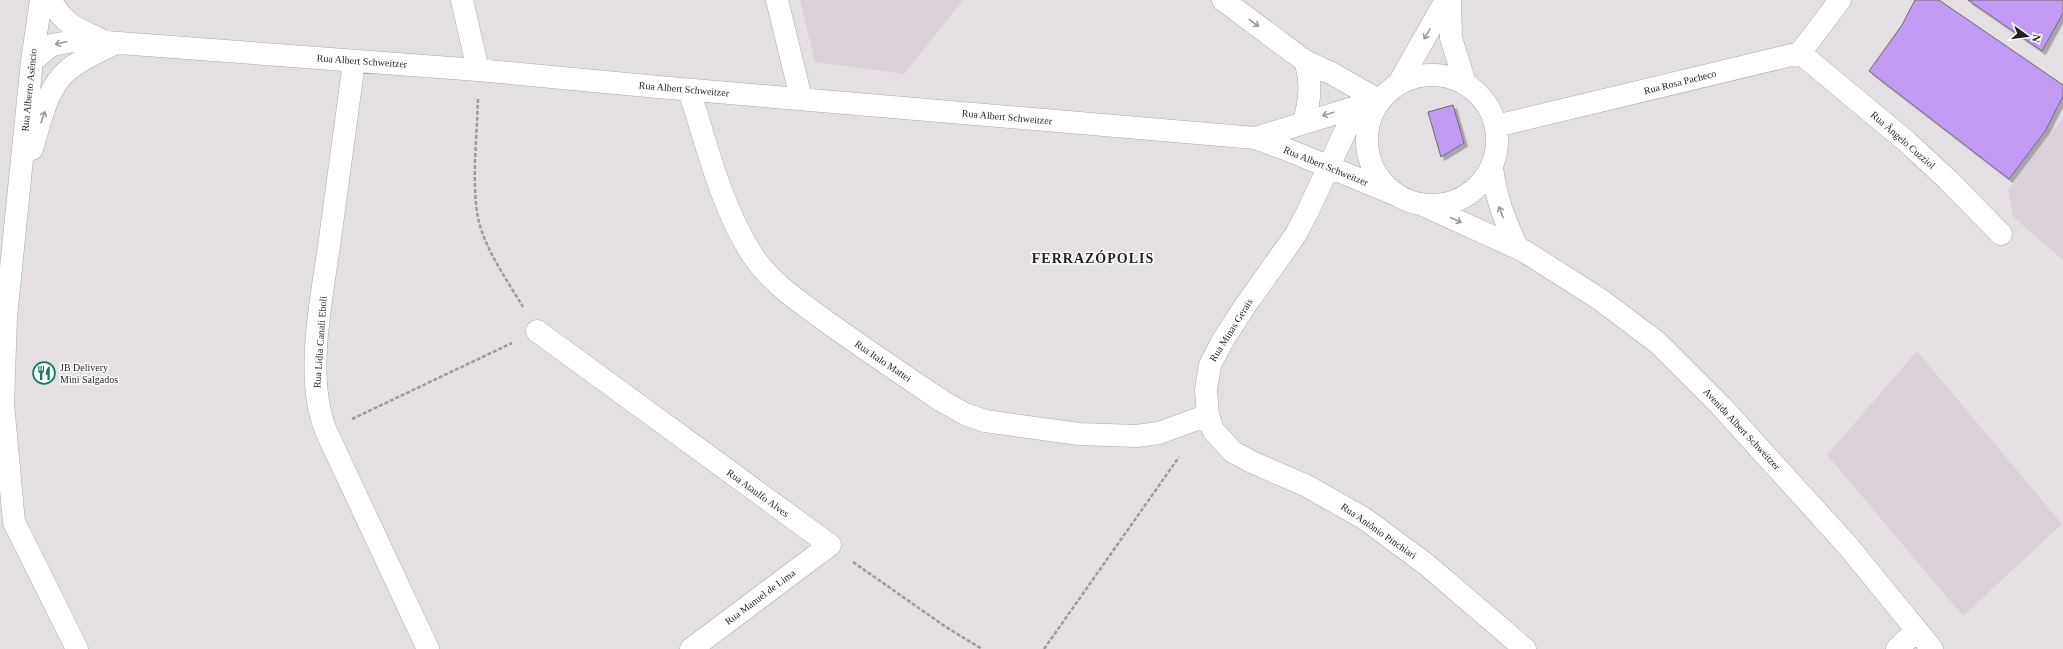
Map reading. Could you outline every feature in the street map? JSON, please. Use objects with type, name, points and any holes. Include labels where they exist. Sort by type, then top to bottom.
[{"type":"street","name":"Rua Alberto Asêncio","points":[[14,522],[1,404],[3,320],[20,180],[32,61],[41,0]]},
{"type":"street","name":"Rua Albert Schweitzer","points":[[51,0],[59,14],[72,26],[114,44]]},
{"type":"street","points":[[462,0],[478,70]]},
{"type":"street","points":[[777,0],[801,98]]},
{"type":"street","points":[[1223,0],[1305,61],[1333,74],[1380,101]]},
{"type":"street","points":[[1446,0],[1400,83],[1380,101],[1372,115],[1368,129],[1367,144],[1370,159],[1376,173],[1385,186],[1397,195],[1421,204],[1434,206],[1452,203],[1468,194],[1482,183],[1492,167]]},
{"type":"street","points":[[1450,0],[1451,38],[1465,83]]},
{"type":"street","points":[[1800,53],[1840,0]]},
{"type":"street","name":"Rua Albert Schweitzer","points":[[32,61],[45,50],[62,42],[79,40],[114,44],[478,70],[689,90],[801,98],[1255,138],[1328,166],[1397,195]]},
{"type":"street","name":"Rua Alberto Asêncio","points":[[20,180],[51,94],[59,80],[67,70],[114,44]]},
{"type":"street","name":"Rua Rosa Pacheco","points":[[1496,126],[1800,53]]},
{"type":"street","name":"Rua Ângelo Cuzziol","points":[[1800,53],[1906,141],[1947,179],[2001,234]]},
{"type":"street","points":[[1304,122],[1310,94],[1309,73],[1305,61]]},
{"type":"street","name":"Rua Lidia Canali Eboli","points":[[354,62],[320,320],[315,384],[319,414],[326,431],[428,649]]},
{"type":"street","points":[[1400,83],[1419,76],[1439,74],[1465,83],[1485,101],[1496,126],[1498,140],[1492,167],[1495,193],[1501,212],[1517,247]]},
{"type":"street","name":"Rua Italo Mattei","points":[[689,90],[721,187],[739,232],[765,272],[778,285],[811,310],[942,400],[965,414],[985,421],[1079,434],[1136,436],[1159,433],[1208,415]]},
{"type":"street","name":"Rua Albert Schweitzer","points":[[1255,138],[1357,106],[1380,101]]},
{"type":"street","name":"Rua Minas Gerais","points":[[1208,415],[1207,381],[1210,365],[1215,354],[1245,306],[1296,234],[1357,106]]},
{"type":"street","name":"Avenida Albert Schweitzer","points":[[1421,204],[1517,247],[1601,300],[1658,343],[1721,406],[1848,546],[1932,649]]},
{"type":"street","name":"Rua Ataulfo Alves","points":[[537,331],[830,545]]},
{"type":"street","name":"Rua Antônio Pinchiari","points":[[1208,415],[1213,430],[1233,452],[1254,463],[1307,486],[1342,504],[1365,519],[1427,565],[1525,649]]},
{"type":"street","points":[[0,502],[14,522],[77,649]]},
{"type":"street","name":"Rua Manuel de Lima","points":[[691,649],[830,545]]},
{"type":"street","points":[[1897,649],[1917,630]]},
{"type":"path","points":[[478,70],[476,176],[477,213],[487,244],[516,294]]},
{"type":"path","points":[[326,431],[492,352]]},
{"type":"path","points":[[1044,649],[1181,454]]},
{"type":"path","points":[[830,545],[946,627],[982,649]]},
{"type":"shaded area","points":[[800,0],[963,0],[904,74],[815,62]]},
{"type":"shaded area","points":[[2063,118],[2063,260],[2013,217],[2008,190]]},
{"type":"shaded area","points":[[1917,351],[2062,524],[1963,616],[1827,455]]},
{"type":"building","points":[[1915,0],[1939,0],[2063,85],[2063,96],[2046,130],[2009,179],[1869,71],[1902,25]]},
{"type":"building","points":[[1968,0],[2063,0],[2063,13],[2042,51]]},
{"type":"building","points":[[1453,105],[1464,143],[1441,157],[1428,112]]},
{"type":"place","name":"JB Delivery Mini Salgados","points":[[44,373]]},
{"type":"district","name":"FERRAZÓPOLIS","points":[[1093,258]]}]
